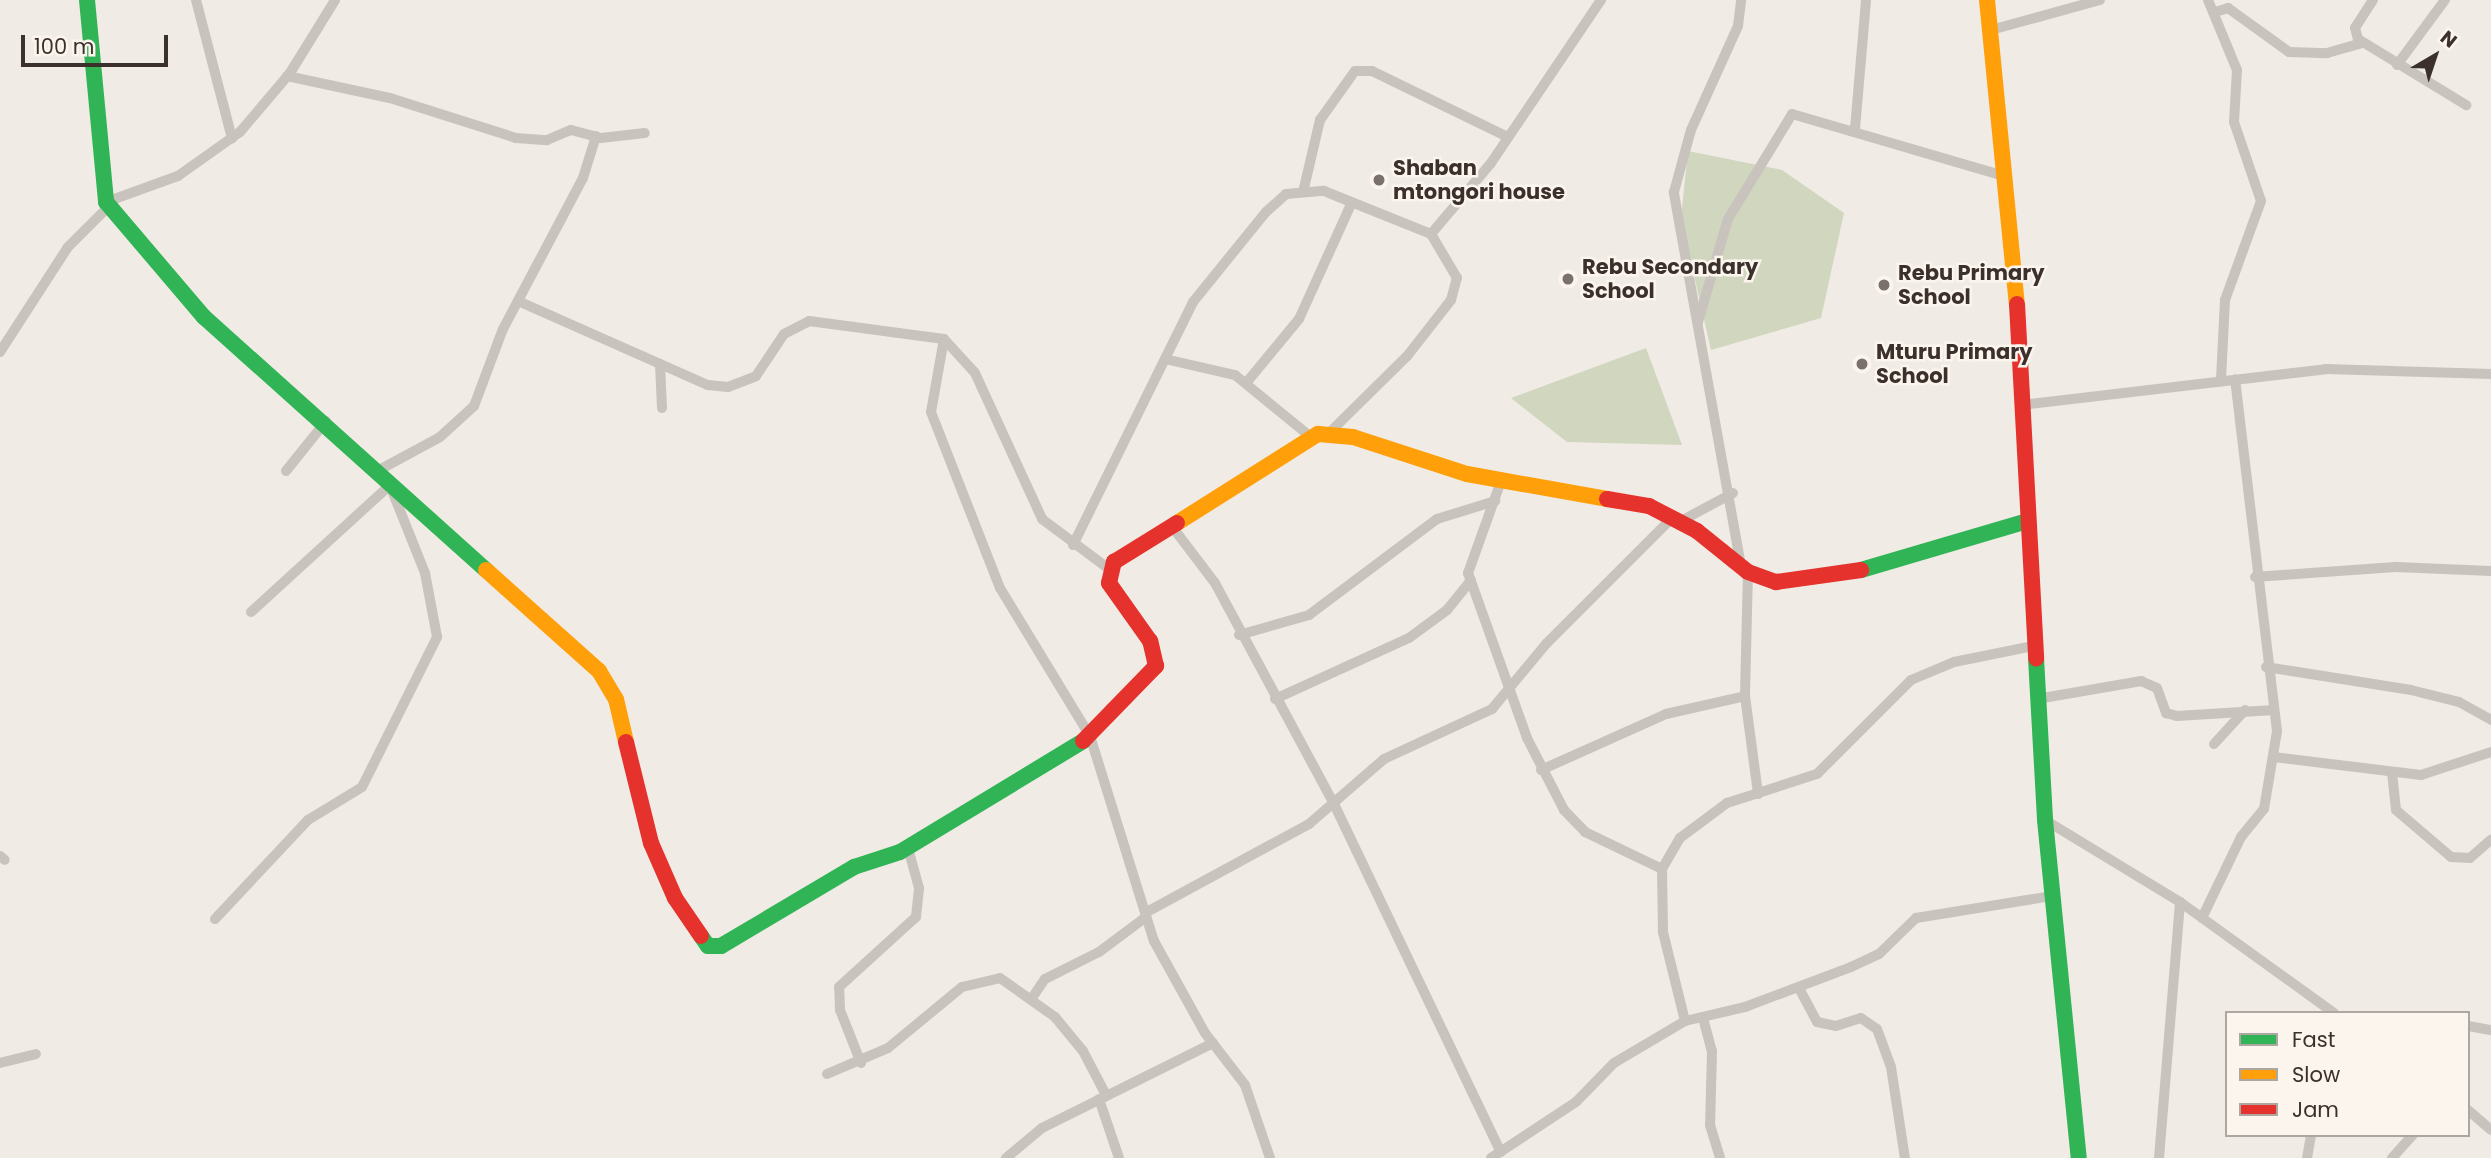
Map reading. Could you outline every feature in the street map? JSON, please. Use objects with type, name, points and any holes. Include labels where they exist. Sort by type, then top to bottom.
[{"type":"street","points":[[87,0],[107,204],[204,317],[326,421],[509,594],[599,671],[616,699],[651,842],[702,943],[721,946],[829,880],[908,848],[1090,736],[1142,687],[1157,656],[1110,583],[1109,569]]},
{"type":"street","points":[[196,0],[232,138]]},
{"type":"street","points":[[0,352],[68,247],[107,204],[178,176],[232,138],[287,76],[335,0]]},
{"type":"street","points":[[1431,234],[1508,137],[1601,0]]},
{"type":"street","points":[[1741,0],[1738,26],[1691,130],[1674,191],[1733,493],[1744,569],[1745,696],[1758,794]]},
{"type":"street","points":[[1855,129],[1866,0]]},
{"type":"street","points":[[1987,0],[2007,177],[2045,820],[2078,1158]]},
{"type":"street","points":[[1992,30],[2100,0]]},
{"type":"street","points":[[2208,0],[2237,70],[2234,122],[2261,201],[2225,300],[2221,380]]},
{"type":"street","points":[[2373,0],[2355,28],[2362,43],[2466,105]]},
{"type":"street","points":[[2397,65],[2445,0]]},
{"type":"street","points":[[2215,12],[2228,8],[2289,52],[2327,53],[2362,43]]},
{"type":"street","points":[[1073,545],[1193,302],[1266,212],[1304,188],[1320,120],[1355,71],[1372,71],[1508,137]]},
{"type":"street","points":[[287,76],[390,99],[516,138],[547,140],[570,130],[596,136],[645,133]]},
{"type":"street","points":[[1698,323],[1728,219],[1788,118],[1806,114],[2007,177]]},
{"type":"street","points":[[251,612],[386,476],[440,438],[474,406],[518,300],[563,221],[596,136]]},
{"type":"street","points":[[1109,569],[1320,436],[1408,355],[1451,300],[1457,278],[1431,234],[1352,202],[1304,188]]},
{"type":"street","points":[[1247,382],[1299,319],[1352,202]]},
{"type":"street","points":[[518,300],[708,385],[742,386],[784,334],[809,321],[944,339],[975,373],[1042,519],[1073,545],[1109,569]]},
{"type":"street","points":[[944,339],[931,412],[1000,588],[1090,736],[1146,915],[1173,982],[1250,1095],[1270,1158]]},
{"type":"street","points":[[1166,359],[1222,370],[1247,382],[1320,436],[1501,481],[1649,506],[1677,519],[1744,569],[1804,585],[2027,522]]},
{"type":"street","points":[[660,365],[662,408]]},
{"type":"street","points":[[2021,404],[2326,369],[2491,374]]},
{"type":"street","points":[[2202,918],[2241,836],[2264,809],[2274,757],[2273,710],[2235,379]]},
{"type":"street","points":[[286,471],[326,421]]},
{"type":"street","points":[[215,919],[307,820],[362,787],[437,637],[425,573],[386,476]]},
{"type":"street","points":[[1501,481],[1468,565],[1509,693],[1541,770],[1585,832],[1662,869]]},
{"type":"street","points":[[1032,998],[1045,979],[1099,952],[1146,915],[1279,842],[1334,804],[1384,759],[1470,723],[1509,693],[1546,644],[1677,519],[1733,493]]},
{"type":"street","points":[[1239,635],[1309,615],[1437,519],[1495,501]]},
{"type":"street","points":[[1174,529],[1215,583],[1239,635],[1334,804],[1496,1155],[1576,1102],[1614,1063],[1685,1021],[1703,1018],[1799,988],[1879,954],[1916,918],[2052,896]]},
{"type":"street","points":[[2256,577],[2396,567],[2491,571]]},
{"type":"street","points":[[1275,699],[1409,638],[1447,610],[1471,580]]},
{"type":"street","points":[[1685,1021],[1663,932],[1662,869],[1703,816],[1817,774],[1835,761],[1911,680],[1954,662],[2034,646]]},
{"type":"street","points":[[2266,667],[2411,690],[2459,702],[2491,720]]},
{"type":"street","points":[[2037,699],[2141,681],[2157,688],[2170,714],[2273,710]]},
{"type":"street","points":[[1541,770],[1667,714],[1745,696]]},
{"type":"street","points":[[2214,744],[2245,710]]},
{"type":"street","points":[[2274,757],[2392,772],[2440,773],[2491,752]]},
{"type":"street","points":[[2392,772],[2396,810],[2451,857],[2470,858],[2491,840]]},
{"type":"street","points":[[2045,820],[2180,902],[2331,1011]]},
{"type":"street","points":[[861,1063],[840,1010],[839,987],[916,917],[919,888],[908,848]]},
{"type":"street","points":[[2159,1158],[2180,902]]},
{"type":"street","points":[[827,1073],[861,1063],[981,978],[1000,978],[1032,998],[1083,1051],[1102,1097],[1119,1158]]},
{"type":"street","points":[[1799,988],[1817,1022],[1836,1026],[1861,1018],[1877,1029],[1891,1068],[1905,1158]]},
{"type":"street","points":[[1703,1018],[1712,1051],[1710,1125],[1720,1158]]},
{"type":"street","points":[[2470,1026],[2491,1030]]},
{"type":"street","points":[[1011,1156],[1102,1097],[1213,1043]]},
{"type":"street","points":[[0,1063],[36,1054]]},
{"type":"street","points":[[2470,1112],[2491,1130]]},
{"type":"street","points":[[2307,1158],[2311,1137]]},
{"type":"street","points":[[2392,1158],[2411,1137]]},
{"type":"green space","points":[[1688,151],[1782,170],[1844,213],[1821,318],[1711,350],[1681,218]]},
{"type":"green space","points":[[1646,348],[1682,445],[1567,442],[1511,398]]},
{"type":"traffic: fast","points":[[87,0],[106,202],[204,317],[486,570]]},
{"type":"traffic: fast","points":[[1861,570],[2027,521]]},
{"type":"traffic: fast","points":[[2036,658],[2045,820],[2079,1158]]},
{"type":"traffic: fast","points":[[701,936],[708,946],[721,946],[854,867],[900,852],[1083,741]]},
{"type":"traffic: slow","points":[[1987,0],[2017,304]]},
{"type":"traffic: slow","points":[[1177,523],[1318,434],[1353,437],[1467,474],[1607,499]]},
{"type":"traffic: slow","points":[[486,570],[599,671],[616,699],[626,742]]},
{"type":"traffic: jam","points":[[2017,304],[2036,658]]},
{"type":"traffic: jam","points":[[1607,499],[1649,506],[1697,531],[1748,572],[1776,582],[1861,570]]},
{"type":"traffic: jam","points":[[1083,741],[1156,666],[1150,641],[1109,583],[1114,562],[1177,523]]},
{"type":"traffic: jam","points":[[626,742],[651,843],[675,898],[701,936]]},
{"type":"place","name":"Shaban mtongori house","points":[[1379,180]]},
{"type":"place","name":"Rebu Secondary School","points":[[1568,279]]},
{"type":"place","name":"Rebu Primary School","points":[[1884,285]]},
{"type":"place","name":"Mturu Primary School","points":[[1862,364]]}]
